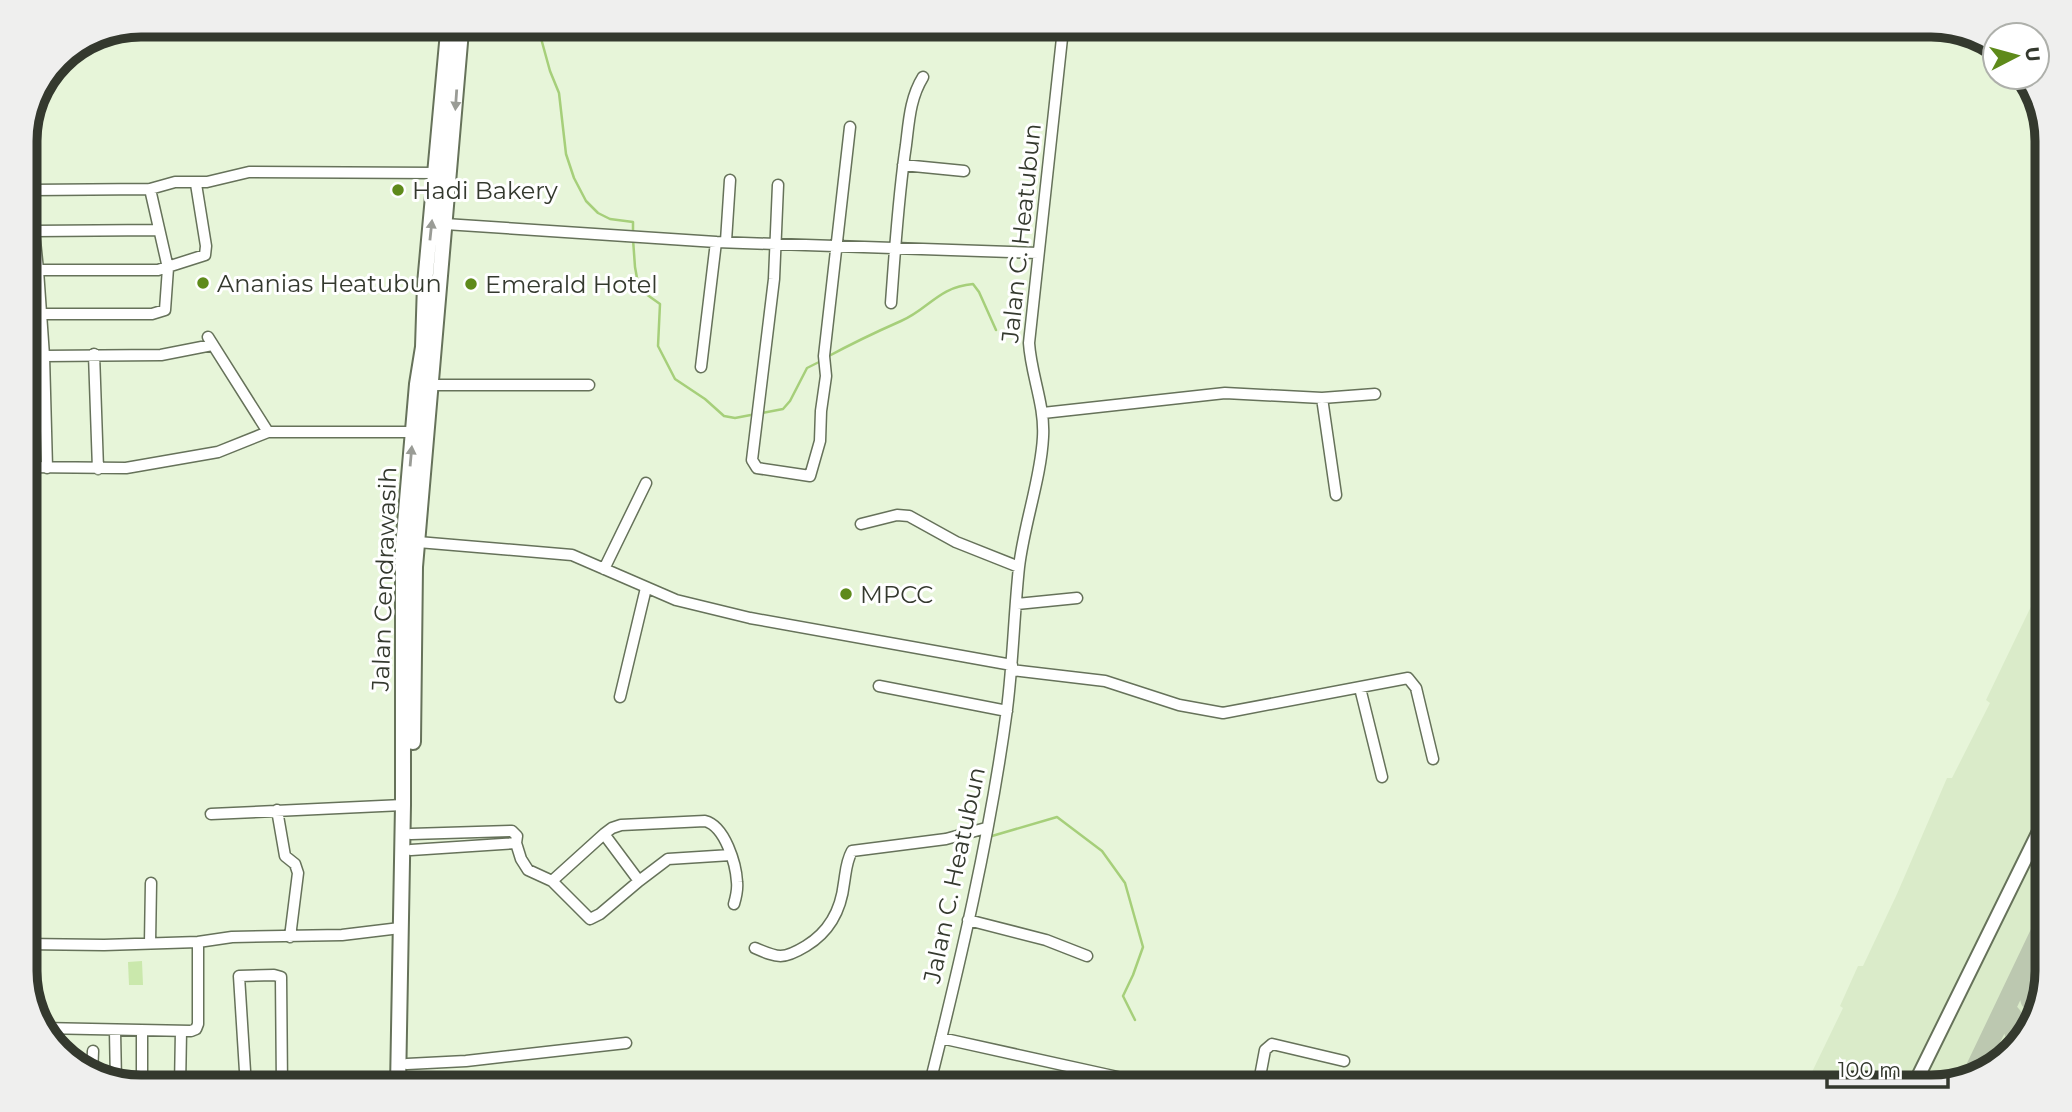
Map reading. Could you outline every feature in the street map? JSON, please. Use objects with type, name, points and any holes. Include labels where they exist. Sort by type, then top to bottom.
[{"type":"main road","name":"Jalan Cendrawasih","points":[[398,1075],[403,547],[423,346],[425,284],[448,37]]},
{"type":"main road","name":"Jalan Cendrawasih","points":[[407,1075],[418,542],[461,37]]},
{"type":"street","name":"Jalan C. Heatubun","points":[[932,1075],[968,920],[1007,711],[1019,567],[1040,463],[1043,413],[1033,377],[1029,343],[1062,37]]},
{"type":"street","points":[[891,303],[903,165],[913,97],[923,77]]},
{"type":"street","points":[[778,186],[777,244],[751,460],[757,468],[810,476],[819,446],[826,376],[824,356],[850,127]]},
{"type":"street","points":[[903,165],[964,171]]},
{"type":"street","points":[[37,190],[150,189],[175,182],[196,184],[249,172],[437,173]]},
{"type":"street","points":[[701,367],[730,180]]},
{"type":"street","points":[[38,270],[150,271],[168,268],[206,253],[196,184]]},
{"type":"street","points":[[42,314],[163,312],[167,304],[168,268],[150,189]]},
{"type":"street","points":[[445,224],[721,242],[1038,253]]},
{"type":"street","points":[[37,231],[159,230]]},
{"type":"street","points":[[37,260],[42,314],[47,468]]},
{"type":"street","points":[[44,356],[161,355],[210,341],[268,432]]},
{"type":"street","points":[[94,354],[98,469]]},
{"type":"street","points":[[431,385],[589,385]]},
{"type":"street","points":[[1043,413],[1212,394],[1322,398],[1375,394]]},
{"type":"street","points":[[1322,398],[1336,495]]},
{"type":"street","points":[[37,468],[126,468],[209,455],[268,432],[413,432]]},
{"type":"street","points":[[604,569],[646,483]]},
{"type":"street","points":[[861,524],[897,515],[909,516],[956,542],[1019,567]]},
{"type":"street","points":[[418,542],[572,555],[676,600],[750,618],[1012,668],[1105,681],[1179,705],[1216,713],[1230,713],[1408,678],[1416,688],[1433,759]]},
{"type":"street","points":[[620,697],[646,588]]},
{"type":"street","points":[[1017,604],[1077,598]]},
{"type":"street","points":[[879,686],[1007,711]]},
{"type":"street","points":[[1360,688],[1382,777]]},
{"type":"street","points":[[211,814],[402,805]]},
{"type":"street","points":[[277,810],[285,856],[295,864],[298,873],[290,937]]},
{"type":"street","points":[[552,881],[617,825],[709,821],[720,834],[731,855],[737,881],[734,904]]},
{"type":"street","points":[[755,948],[773,956],[790,956],[824,932],[833,921],[852,851],[946,839],[986,828]]},
{"type":"street","points":[[411,834],[512,831],[517,836],[516,843],[521,859],[528,870],[552,881],[581,912],[592,919],[668,859],[731,855]]},
{"type":"street","points":[[604,834],[639,881]]},
{"type":"street","points":[[1919,1075],[2035,841]]},
{"type":"street","points":[[411,850],[516,843]]},
{"type":"street","points":[[150,943],[151,883]]},
{"type":"street","points":[[968,920],[1046,940],[1087,957]]},
{"type":"street","points":[[37,944],[198,942],[232,937],[342,935],[400,928]]},
{"type":"street","points":[[54,1029],[115,1031],[196,1029],[198,942]]},
{"type":"street","points":[[245,1075],[239,976],[274,975],[281,977],[282,1075]]},
{"type":"street","points":[[115,1031],[116,1072]]},
{"type":"street","points":[[142,1031],[142,1075]]},
{"type":"street","points":[[180,1075],[181,1031]]},
{"type":"street","points":[[941,1038],[1113,1075]]},
{"type":"street","points":[[407,1064],[466,1061],[626,1043]]},
{"type":"street","points":[[1260,1075],[1265,1050],[1272,1044],[1344,1061]]},
{"type":"street","points":[[92,1064],[93,1051]]},
{"type":"shaded area","points":[[2035,598],[2035,971],[2033,992],[2025,1017],[2000,1049],[1983,1061],[1958,1072],[1931,1075],[1818,1075],[1812,1072],[1843,1008],[1840,1006],[1858,966],[1863,966],[1897,894],[1947,778],[1952,778],[1990,703],[1986,700]]},
{"type":"green space","points":[[142,961],[143,985],[129,985],[128,962]]},
{"type":"waterway","points":[[541,37],[559,93],[566,154],[574,178],[586,201],[598,213],[610,219],[633,222],[633,232]]},
{"type":"waterway","points":[[633,239],[639,289],[660,304],[658,346],[675,379],[705,399],[724,416],[735,418],[756,414]]},
{"type":"waterway","points":[[827,357],[911,316],[951,289],[973,284],[996,330]]},
{"type":"waterway","points":[[762,413],[783,409],[807,368],[821,361]]},
{"type":"waterway","points":[[992,836],[1057,817],[1102,851],[1125,883],[1143,947],[1123,996],[1135,1020]]},
{"type":"taxiway","points":[[1979,1063],[2035,945]]},
{"type":"taxiway","points":[[2020,978],[2029,988],[2031,1000]]},
{"type":"taxiway","points":[[2005,1009],[2012,1017],[2015,1033]]},
{"type":"place","name":"Hadi Bakery","points":[[398,190]]},
{"type":"place","name":"Ananias Heatubun","points":[[203,283]]},
{"type":"place","name":"Emerald Hotel","points":[[471,284]]},
{"type":"place","name":"MPCC","points":[[846,594]]}]
